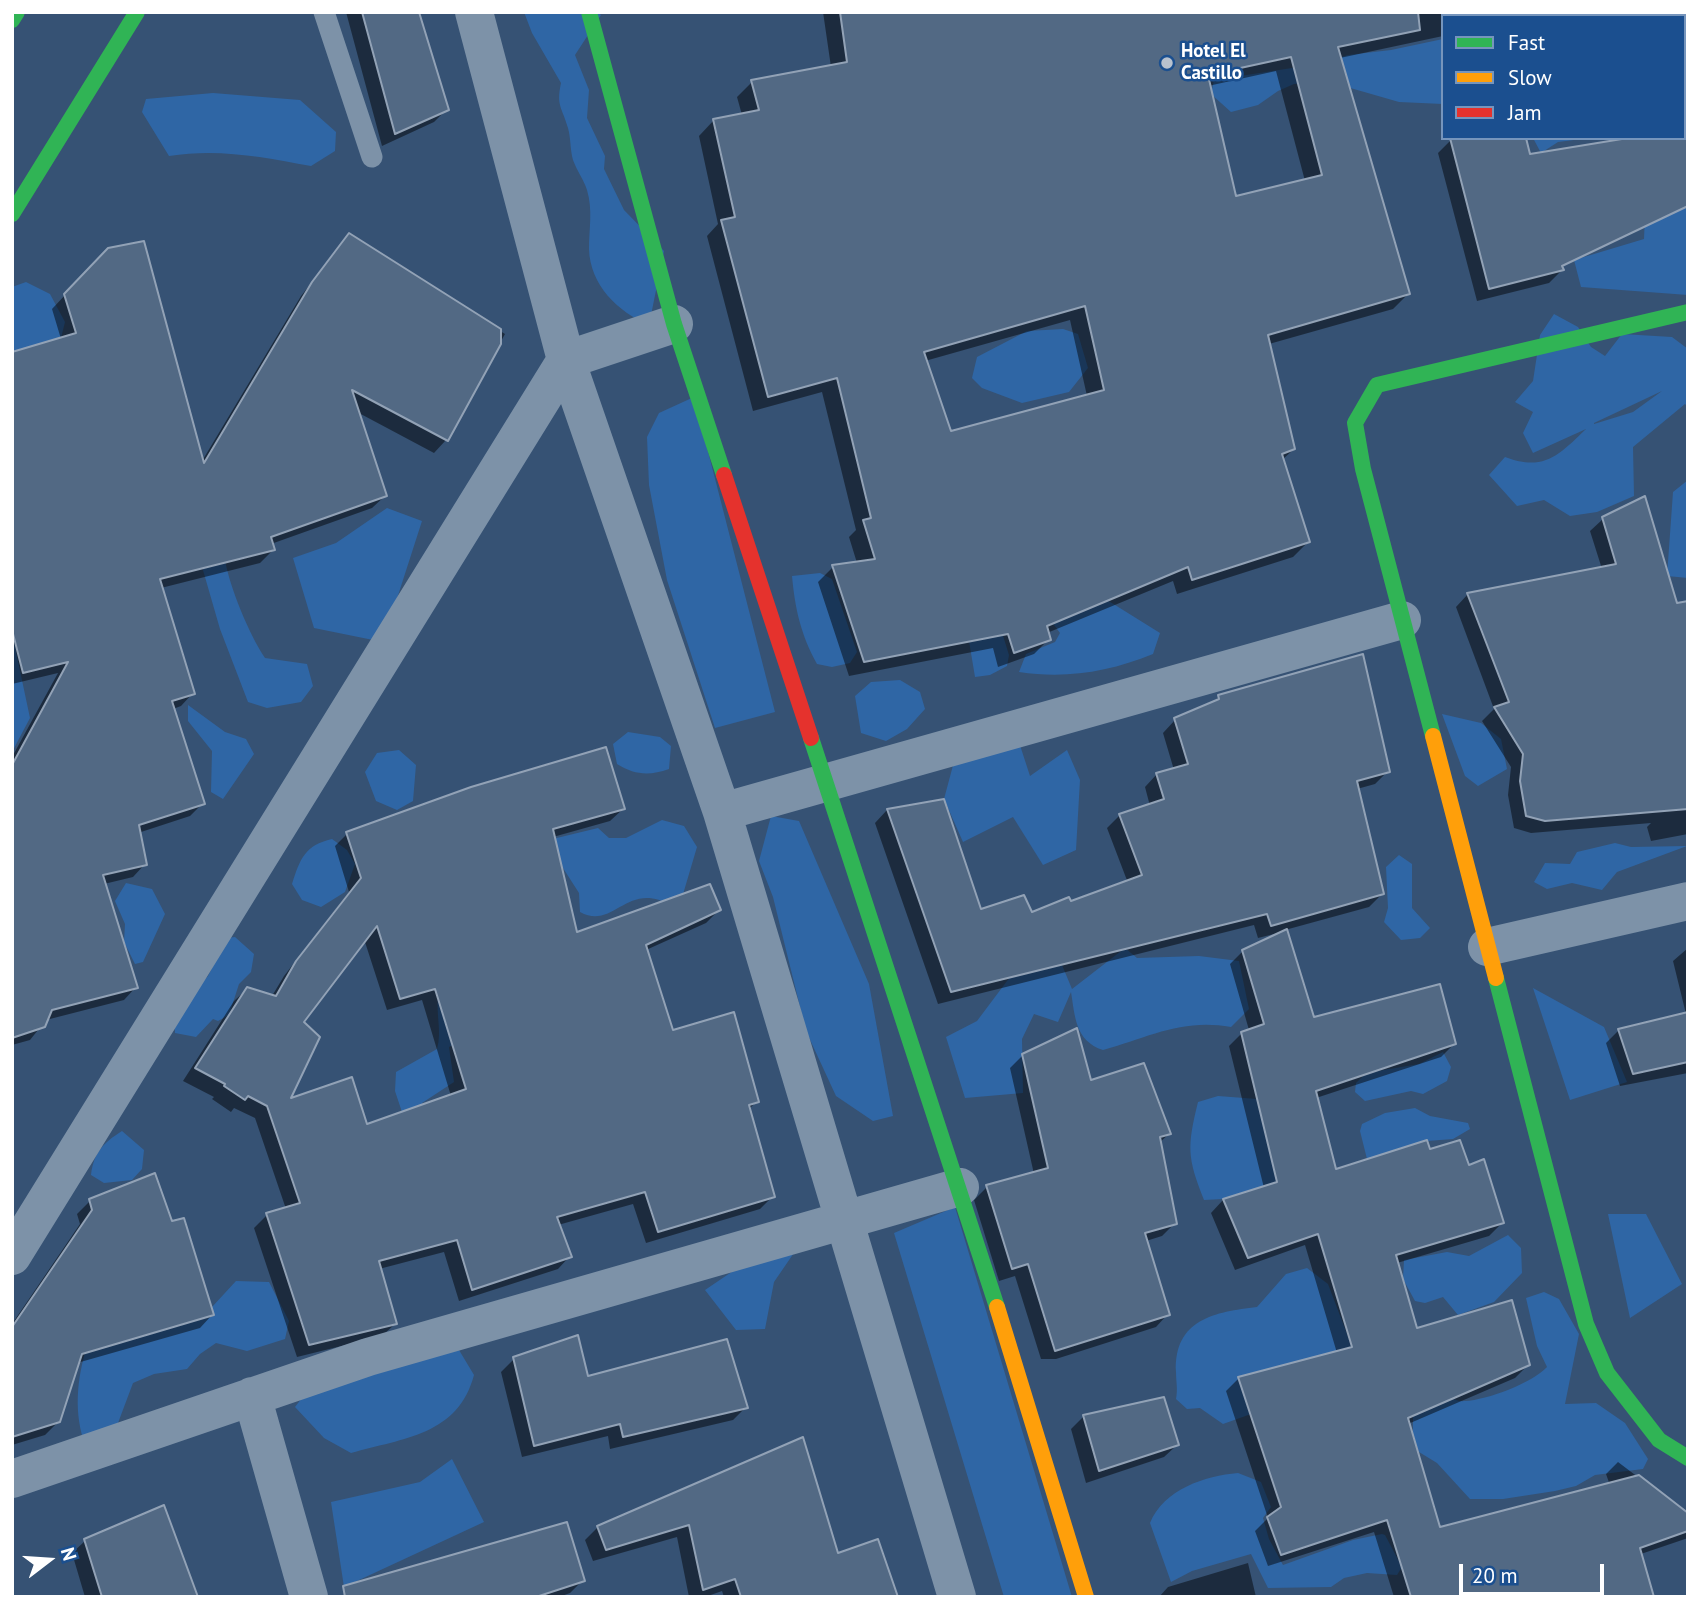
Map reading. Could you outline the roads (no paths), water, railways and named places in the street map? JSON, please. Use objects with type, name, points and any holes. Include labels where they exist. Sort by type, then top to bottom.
[{"type":"street","points":[[12,20],[17,12]]},
{"type":"street","points":[[12,214],[137,12]]},
{"type":"street","points":[[474,12],[566,360],[722,812],[957,1597]]},
{"type":"street","points":[[589,12],[674,324],[828,781],[960,1187],[1086,1597]]},
{"type":"street","points":[[1688,312],[1377,385],[1355,423],[1363,469],[1586,1324],[1607,1373],[1659,1440],[1688,1458]]},
{"type":"street","points":[[12,1256],[566,360],[674,324]]},
{"type":"street","points":[[722,812],[1402,620]]},
{"type":"street","points":[[1487,947],[1688,901]]},
{"type":"street","points":[[12,1479],[368,1357],[960,1187]]},
{"type":"street","points":[[251,1396],[309,1597]]},
{"type":"lane","points":[[324,12],[372,157]]},
{"type":"place","name":"Hotel El Castillo","points":[[1167,63]]}]
